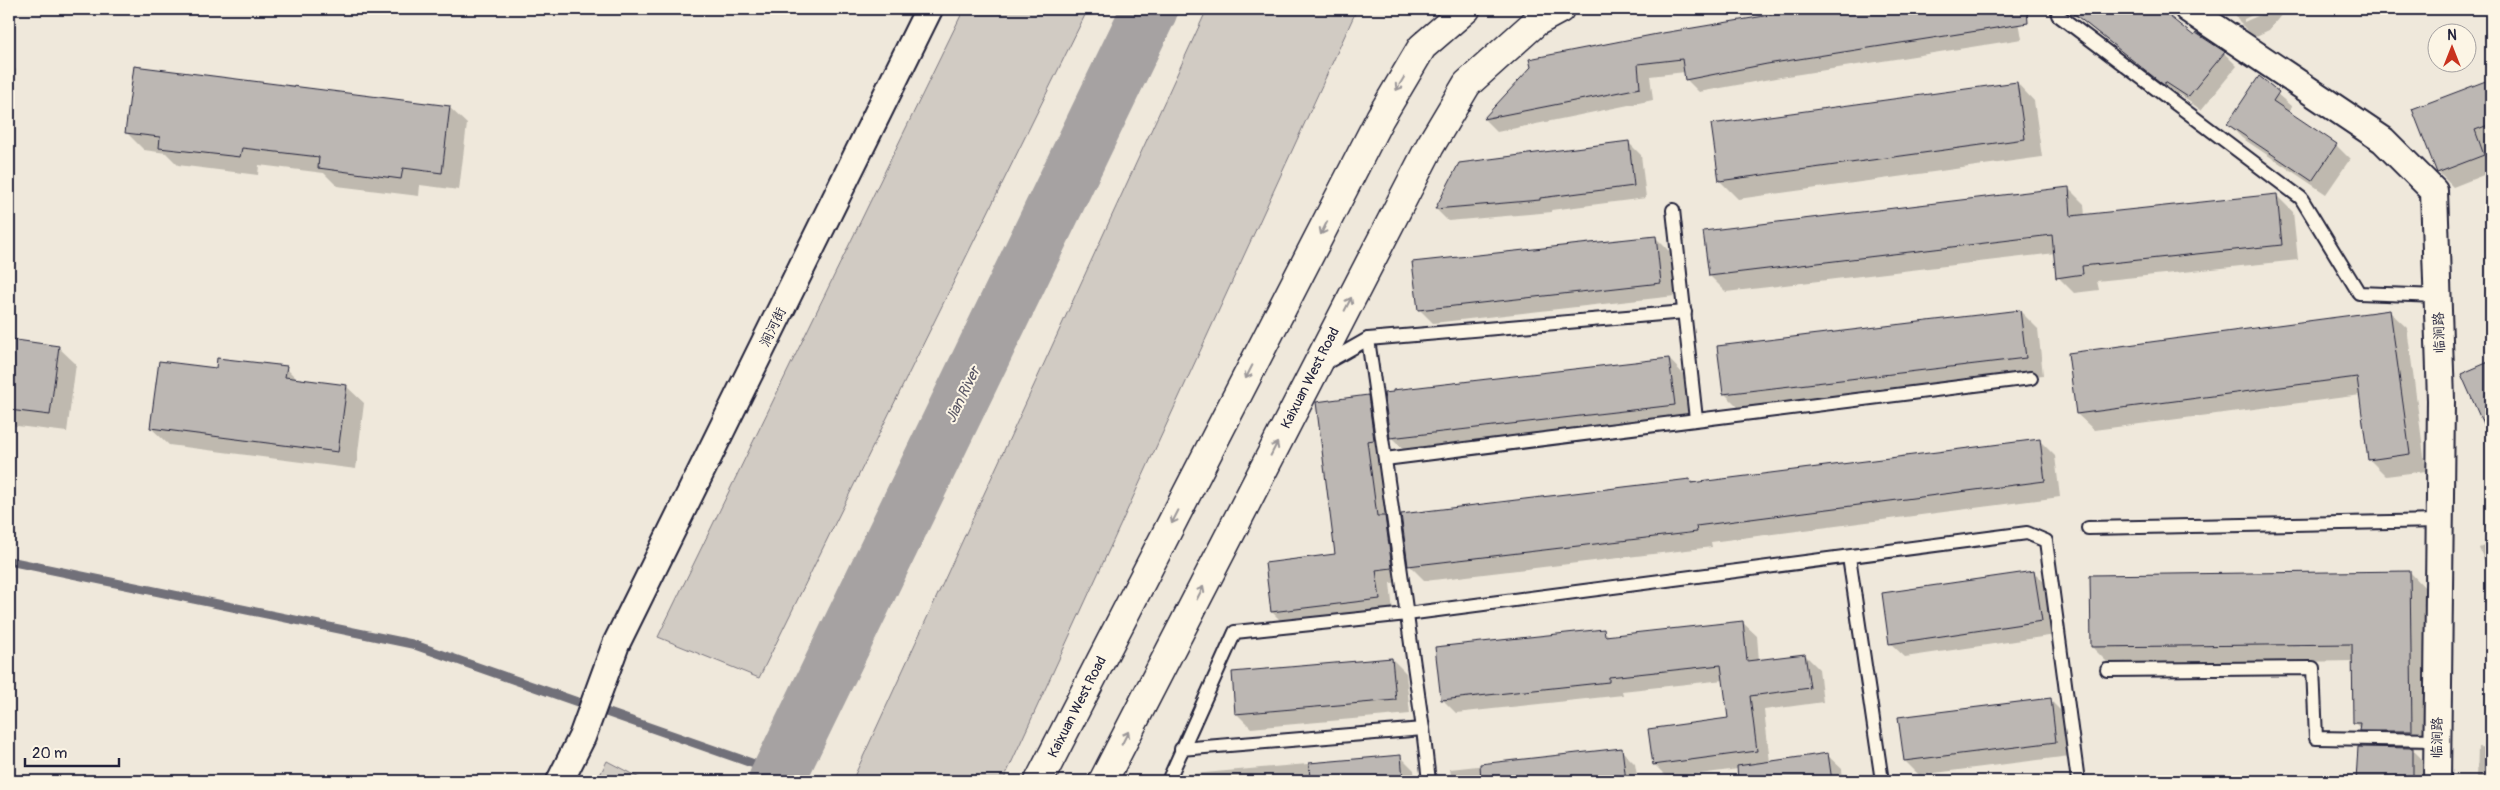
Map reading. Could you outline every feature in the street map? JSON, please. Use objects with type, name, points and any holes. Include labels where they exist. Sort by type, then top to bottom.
[{"type":"main road","name":"Kaixuan West Road","points":[[1039,781],[1380,118],[1422,47],[1466,9]]},
{"type":"main road","name":"Kaixuan West Road","points":[[1103,781],[1430,146],[1467,84],[1536,22],[1560,9]]},
{"type":"street","name":"涧河街","points":[[560,781],[582,737],[616,644],[929,9]]},
{"type":"street","name":"临涧路","points":[[2188,9],[2383,140],[2434,191],[2441,400],[2436,781]]},
{"type":"lane","points":[[1422,47],[1450,9]]},
{"type":"lane","points":[[2058,15],[2301,198],[2358,293],[2438,296]]},
{"type":"lane","points":[[1673,210],[1696,419]]},
{"type":"lane","points":[[1315,370],[1368,339],[1684,312]]},
{"type":"lane","points":[[1368,339],[1429,781]]},
{"type":"lane","points":[[1385,459],[2030,378]]},
{"type":"lane","points":[[2088,528],[2440,521]]},
{"type":"lane","points":[[1168,781],[1236,632],[1407,614],[2027,533],[2046,542],[2078,781]]},
{"type":"lane","points":[[1849,556],[1882,781]]},
{"type":"lane","points":[[2106,670],[2314,668],[2316,738],[2437,740]]},
{"type":"lane","points":[[1181,749],[1423,729]]},
{"type":"shaded area","points":[[964,9],[1088,9],[759,678],[658,637]]},
{"type":"shaded area","points":[[1207,9],[1357,9],[1003,781],[852,781]]},
{"type":"shaded area","points":[[607,761],[645,781],[597,781]]},
{"type":"building","points":[[1806,9],[2027,9],[2028,23],[1767,64],[1685,80],[1682,59],[1638,64],[1640,88],[1483,119],[1531,67],[1529,59],[1657,34]]},
{"type":"building","points":[[2068,9],[2160,9],[2194,36],[2196,33],[2225,52],[2188,97],[2165,82],[2165,86]]},
{"type":"building","points":[[134,66],[450,106],[442,173],[403,168],[401,179],[318,168],[319,157],[242,148],[240,157],[159,148],[160,137],[125,133]]},
{"type":"building","points":[[2259,76],[2279,92],[2273,101],[2337,144],[2312,181],[2227,124]]},
{"type":"building","points":[[2491,79],[2491,124],[2475,130],[2484,155],[2437,173],[2412,109]]},
{"type":"building","points":[[2017,82],[2025,139],[1719,181],[1711,124]]},
{"type":"building","points":[[1629,141],[1634,186],[1540,198],[1540,200],[1435,209],[1459,163]]},
{"type":"building","points":[[2069,187],[2071,216],[2277,194],[2282,245],[2082,266],[2083,274],[2056,278],[2052,235],[1709,276],[1703,231]]},
{"type":"building","points":[[1656,236],[1661,283],[1418,310],[1412,262]]},
{"type":"building","points":[[2020,310],[2026,358],[1723,394],[1717,346]]},
{"type":"building","points":[[2390,310],[2410,454],[2368,460],[2357,377],[2076,414],[2068,353]]},
{"type":"building","points":[[9,339],[59,346],[50,415],[9,410]]},
{"type":"building","points":[[217,358],[287,366],[285,377],[347,385],[338,452],[150,428],[159,361],[216,368]]},
{"type":"building","points":[[1669,358],[1675,405],[1390,438],[1384,393],[1393,392],[1393,390]]},
{"type":"building","points":[[2491,361],[2491,442],[2461,374]]},
{"type":"building","points":[[1368,395],[1374,440],[1367,441],[1377,516],[1385,516],[1392,568],[1376,570],[1380,599],[1271,612],[1265,563],[1335,554],[1316,402]]},
{"type":"building","points":[[2040,439],[2045,481],[1696,526],[1697,532],[1408,566],[1401,514],[1690,479],[1691,483]]},
{"type":"building","points":[[2034,571],[2042,621],[1889,644],[1882,593]]},
{"type":"building","points":[[2410,571],[2412,731],[2359,731],[2360,723],[2353,723],[2352,644],[2091,647],[2090,575]]},
{"type":"building","points":[[1743,621],[1747,661],[1805,654],[1810,688],[1750,696],[1757,751],[1653,765],[1648,729],[1728,718],[1721,665],[1609,677],[1609,682],[1441,700],[1435,647],[1604,629],[1605,636]]},
{"type":"building","points":[[1392,658],[1396,700],[1235,714],[1232,672]]},
{"type":"building","points":[[2051,698],[2056,742],[1904,761],[1898,717]]},
{"type":"building","points":[[2358,747],[2413,748],[2413,781],[2356,781]]},
{"type":"building","points":[[1622,748],[1626,781],[1481,781],[1480,764]]},
{"type":"building","points":[[1828,753],[1832,781],[1738,781],[1737,766]]},
{"type":"building","points":[[1401,755],[1403,781],[1310,781],[1309,763]]},
{"type":"waterway","name":"Jian River","points":[[776,781],[1150,9]]},
{"type":"waterway","points":[[9,561],[412,644],[780,773]]}]
